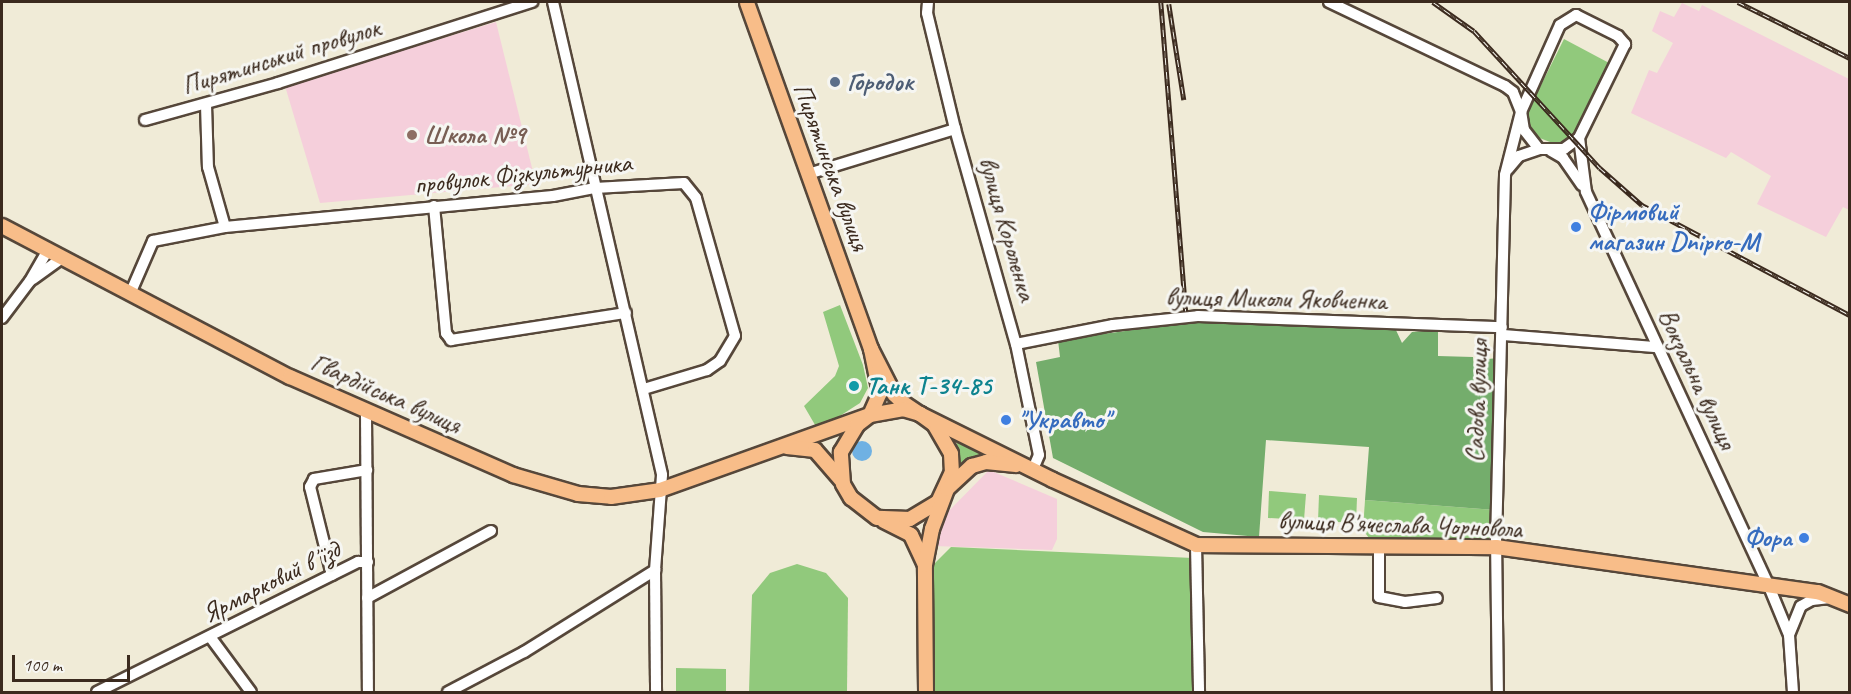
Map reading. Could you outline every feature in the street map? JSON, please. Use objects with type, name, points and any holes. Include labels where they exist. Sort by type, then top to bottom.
[{"type":"main road","name":"Пирятинська вулиця","points":[[747,2],[871,349]]},
{"type":"main road","name":"Гвардійська вулиця","points":[[2,226],[366,414],[546,487],[611,497],[660,490],[773,447],[870,415]]},
{"type":"main road","points":[[871,349],[894,394],[934,424],[948,446],[952,472],[932,529],[925,565],[926,693]]},
{"type":"main road","points":[[870,415],[880,393],[871,349]]},
{"type":"main road","points":[[843,484],[840,468],[844,445],[857,425],[870,415],[886,410],[920,414]]},
{"type":"main road","name":"вулиця В'ячеслава Чорновола","points":[[920,414],[1196,545],[1496,548],[1768,584],[1845,602]]},
{"type":"main road","points":[[773,447],[815,450],[843,484],[851,498],[877,518],[911,535],[925,565]]},
{"type":"main road","points":[[877,518],[893,521],[917,516],[938,502],[962,472],[986,462],[1033,469]]},
{"type":"street","name":"Пирятинський провулок","points":[[145,120],[206,105],[532,2]]},
{"type":"street","points":[[553,2],[662,475],[655,570],[656,693]]},
{"type":"street","name":"вулиця Короленка","points":[[928,2],[927,13],[955,129],[1016,344],[1039,455],[1033,469]]},
{"type":"street","points":[[1329,2],[1505,86],[1513,92],[1521,112],[1524,130],[1539,149]]},
{"type":"street","points":[[1505,175],[1520,156],[1539,149],[1570,147],[1580,138],[1625,44],[1618,36],[1582,16],[1570,16],[1560,25],[1521,112]]},
{"type":"street","points":[[206,105],[208,167],[225,227]]},
{"type":"street","name":"Садова вулиця","points":[[1498,693],[1496,548],[1505,175],[1521,112]]},
{"type":"street","points":[[808,174],[955,129]]},
{"type":"street","name":"Вокзальна вулиця","points":[[1580,138],[1586,192],[1768,584],[1789,636],[1793,693]]},
{"type":"street","points":[[1550,150],[1563,158],[1586,192]]},
{"type":"street","name":"провулок Фізкультурника","points":[[130,294],[153,241],[225,227],[553,196],[595,188],[676,182],[691,187],[733,325],[732,346],[720,361],[707,370],[644,390]]},
{"type":"street","points":[[434,206],[446,333],[451,340],[626,313]]},
{"type":"street","points":[[2,318],[30,281],[47,251]]},
{"type":"street","points":[[30,281],[62,258]]},
{"type":"street","name":"вулиця Миколи Яковченка","points":[[1016,344],[1113,325],[1198,316],[1502,331],[1656,347]]},
{"type":"street","points":[[366,414],[368,693]]},
{"type":"street","points":[[332,575],[310,487],[314,479],[367,470]]},
{"type":"street","points":[[368,598],[491,531]]},
{"type":"street","points":[[1196,545],[1199,693]]},
{"type":"street","points":[[1379,546],[1379,597],[1405,602],[1437,598]]},
{"type":"street","name":"Ярмарковий вʼїзд","points":[[97,693],[211,638],[358,562],[368,562]]},
{"type":"street","points":[[448,693],[524,652],[655,570]]},
{"type":"street","name":"Вокзальна вулиця","points":[[1789,636],[1801,606],[1822,597],[1845,602]]},
{"type":"street","points":[[211,638],[251,693]]},
{"type":"shaded area","points":[[1682,3],[1699,11],[1702,5],[1849,79],[1849,210],[1843,207],[1826,237],[1757,204],[1771,176],[1731,152],[1726,158],[1631,113],[1649,70],[1657,73],[1673,43],[1652,31],[1660,11],[1674,17]]},
{"type":"shaded area","name":"Школа №9","points":[[496,22],[536,184],[320,203],[285,86]]},
{"type":"shaded area","points":[[989,470],[1057,499],[1057,539],[1052,550],[933,546],[939,521]]},
{"type":"green space","points":[[1564,39],[1611,64],[1575,135],[1563,143],[1550,142],[1537,137],[1530,127],[1527,113]]},
{"type":"green space","points":[[840,305],[863,365],[868,388],[860,403],[818,430],[804,406],[835,376],[839,366],[823,312]]},
{"type":"green space","points":[[1200,321],[1395,328],[1402,343],[1412,332],[1438,330],[1438,356],[1473,357],[1474,367],[1487,368],[1488,359],[1498,358],[1495,510],[1365,500],[1369,447],[1266,440],[1259,537],[1203,532],[1053,458],[1036,362],[1060,357],[1058,340]]},
{"type":"green space","points":[[956,439],[991,458],[956,472],[959,462]]},
{"type":"green space","points":[[1269,491],[1306,494],[1304,520],[1268,518]]},
{"type":"green space","points":[[1319,495],[1357,498],[1356,523],[1318,521]]},
{"type":"green space","points":[[1365,500],[1495,510],[1493,539],[1369,538],[1363,530]]},
{"type":"green space","points":[[951,547],[1193,558],[1194,692],[933,692],[931,567]]},
{"type":"green space","points":[[797,564],[826,573],[848,598],[847,692],[749,692],[752,595],[770,573]]},
{"type":"green space","points":[[676,668],[726,669],[726,692],[676,692]]},
{"type":"water","points":[[862,441],[869,444],[872,451],[869,458],[862,461],[855,458],[852,451],[855,444]]},
{"type":"railway","points":[[1161,2],[1186,311]]},
{"type":"railway","points":[[1433,2],[1474,31],[1600,168],[1642,205],[1850,315]]},
{"type":"railway","points":[[1738,2],[1850,58]]},
{"type":"railway","points":[[1169,4],[1184,100]]},
{"type":"place","name":"Городок","points":[[835,82]]},
{"type":"place","name":"Школа №9","points":[[412,135]]},
{"type":"place","name":"Фірмовий магазин Dnipro-M","points":[[1576,227]]},
{"type":"place","name":"Танк Т-34-85","points":[[854,386]]},
{"type":"place","name":"\"Укравто\"","points":[[1006,420]]},
{"type":"place","name":"Фора","points":[[1804,538]]}]
